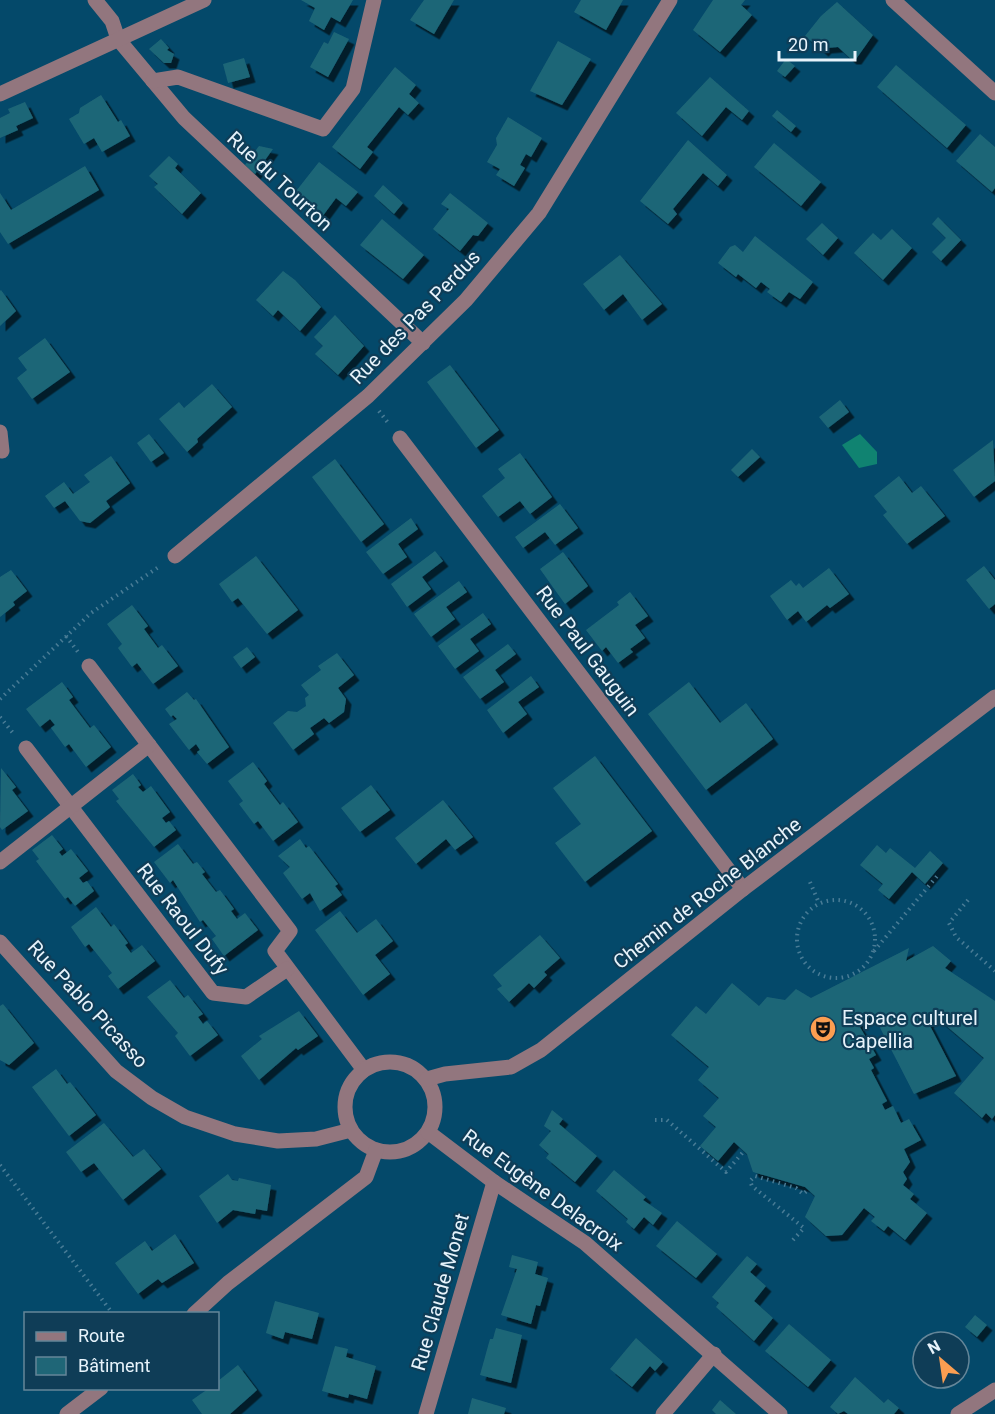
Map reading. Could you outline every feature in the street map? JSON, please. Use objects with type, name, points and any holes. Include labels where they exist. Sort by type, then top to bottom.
[{"type":"street","name":"Rue du Tourton","points":[[95,0],[112,21],[118,39],[184,118],[423,343]]},
{"type":"street","points":[[0,94],[204,0]]},
{"type":"street","points":[[153,81],[178,77],[323,129],[353,89],[374,0]]},
{"type":"street","name":"Rue des Pas Perdus","points":[[175,556],[368,396],[466,300],[539,213],[670,0]]},
{"type":"street","points":[[893,0],[995,93]]},
{"type":"street","points":[[0,432],[2,451]]},
{"type":"street","name":"Rue Paul Gauguin","points":[[400,438],[743,889]]},
{"type":"street","points":[[89,666],[290,931],[276,951],[286,969],[364,1070]]},
{"type":"street","name":"Chemin de Roche Blanche","points":[[427,1079],[445,1074],[511,1067],[541,1050],[743,889],[995,697]]},
{"type":"street","points":[[0,862],[149,745]]},
{"type":"street","name":"Rue Raoul Dufy","points":[[26,748],[213,993],[246,997],[286,969]]},
{"type":"street","name":"Rue Pablo Picasso","points":[[0,942],[116,1071],[152,1098],[185,1117],[235,1134],[278,1141],[316,1139],[351,1130]]},
{"type":"street","points":[[377,1063],[404,1063],[427,1079],[434,1092],[436,1106],[434,1120],[428,1132],[418,1143],[404,1150],[390,1152],[376,1150],[366,1145],[351,1130],[345,1104],[351,1085],[364,1070],[377,1063]]},
{"type":"street","name":"Rue Eugène Delacroix","points":[[428,1132],[494,1182],[585,1243],[780,1414]]},
{"type":"street","points":[[196,1312],[228,1283],[366,1177],[376,1150]]},
{"type":"street","name":"Rue Claude Monet","points":[[426,1414],[494,1182]]},
{"type":"street","points":[[663,1414],[714,1354]]},
{"type":"street","points":[[67,1414],[100,1390]]},
{"type":"street","points":[[958,1414],[995,1390]]},
{"type":"path","points":[[368,396],[400,438]]},
{"type":"path","points":[[0,699],[92,612],[175,556]]},
{"type":"path","points":[[873,952],[873,926],[864,911],[848,901],[829,900],[819,903],[804,915],[797,933],[799,952],[810,968],[827,977],[846,976],[863,967],[938,875]]},
{"type":"path","points":[[810,882],[819,903]]},
{"type":"path","points":[[968,900],[949,923],[956,938],[995,971]]},
{"type":"path","points":[[655,1120],[667,1120],[726,1172],[744,1151]]},
{"type":"path","points":[[0,1165],[111,1312]]},
{"type":"path","points":[[793,1240],[804,1228],[752,1186],[750,1180],[755,1176],[796,1188],[803,1194],[808,1190]]},
{"type":"shaded area","points":[[860,434],[877,452],[877,464],[859,468],[842,445]]},
{"type":"building","points":[[301,0],[353,0],[340,22],[331,17],[324,30],[309,21],[315,8]]},
{"type":"building","points":[[424,0],[454,0],[434,34],[410,20]]},
{"type":"building","points":[[581,0],[623,0],[606,30],[574,12]]},
{"type":"building","points":[[713,0],[745,0],[741,5],[752,15],[720,52],[693,30]]},
{"type":"building","points":[[837,2],[873,35],[856,59],[851,59],[838,47],[826,48],[823,51],[805,36],[821,16]]},
{"type":"building","points":[[334,32],[349,39],[328,77],[310,67],[324,42],[328,44]]},
{"type":"building","points":[[161,39],[169,48],[167,50],[174,54],[171,63],[164,63],[149,49]]},
{"type":"building","points":[[558,41],[591,59],[562,105],[530,91]]},
{"type":"building","points":[[244,58],[250,77],[228,83],[223,64]]},
{"type":"building","points":[[786,59],[795,66],[785,77],[777,71]]},
{"type":"building","points":[[896,65],[966,125],[947,148],[877,87]]},
{"type":"building","points":[[395,67],[416,85],[409,94],[419,103],[408,115],[399,107],[367,147],[373,152],[360,169],[332,147]]},
{"type":"building","points":[[710,77],[749,111],[742,120],[726,107],[702,136],[676,113]]},
{"type":"building","points":[[101,95],[118,122],[121,120],[130,136],[102,152],[94,138],[84,144],[69,119],[79,113],[80,108]]},
{"type":"building","points":[[25,102],[33,118],[16,126],[18,130],[0,138],[0,118],[10,113],[8,109]]},
{"type":"building","points":[[777,110],[796,126],[791,132],[772,116]]},
{"type":"building","points":[[508,117],[542,138],[531,157],[526,154],[520,165],[525,168],[514,186],[496,175],[500,169],[487,162],[497,145],[496,138]]},
{"type":"building","points":[[980,134],[995,147],[995,188],[992,192],[956,161]]},
{"type":"building","points":[[688,140],[727,175],[718,186],[703,173],[673,209],[677,214],[668,224],[640,201]]},
{"type":"building","points":[[774,143],[821,182],[801,206],[754,167]]},
{"type":"building","points":[[259,146],[273,149],[255,174],[245,165]]},
{"type":"building","points":[[169,156],[178,164],[175,168],[201,193],[182,214],[154,187],[158,184],[149,176]]},
{"type":"building","points":[[319,162],[358,192],[346,206],[336,198],[322,217],[293,195]]},
{"type":"building","points":[[85,166],[99,190],[8,244],[0,232],[0,193],[11,210]]},
{"type":"building","points":[[383,185],[403,203],[394,214],[374,196]]},
{"type":"building","points":[[450,193],[488,223],[478,236],[473,235],[460,251],[433,229],[449,209],[441,204]]},
{"type":"building","points":[[938,217],[961,240],[941,261],[932,252],[946,238],[932,224]]},
{"type":"building","points":[[382,219],[424,255],[403,279],[360,245]]},
{"type":"building","points":[[822,223],[838,238],[823,255],[806,239]]},
{"type":"building","points":[[892,229],[912,248],[883,280],[854,253],[873,233],[881,240]]},
{"type":"building","points":[[755,236],[813,282],[800,299],[789,292],[781,302],[767,292],[770,289],[761,282],[756,288],[738,274],[736,277],[718,263],[730,247],[735,245],[743,252]]},
{"type":"building","points":[[620,255],[662,304],[642,320],[623,294],[604,310],[583,284]]},
{"type":"building","points":[[283,271],[321,307],[300,331],[278,310],[273,316],[256,300]]},
{"type":"building","points":[[0,291],[16,311],[0,326]]},
{"type":"building","points":[[335,315],[364,346],[338,375],[315,354],[323,346],[314,337]]},
{"type":"building","points":[[45,338],[70,372],[32,399],[17,378],[27,370],[18,358]]},
{"type":"building","points":[[450,365],[499,430],[476,448],[427,382]]},
{"type":"building","points":[[212,384],[232,407],[197,439],[198,442],[187,452],[159,419],[179,402],[184,408]]},
{"type":"building","points":[[840,400],[849,412],[828,428],[819,417]]},
{"type":"building","points":[[149,434],[164,453],[151,462],[137,443]]},
{"type":"building","points":[[993,440],[995,481],[974,497],[953,470]]},
{"type":"building","points":[[752,449],[760,457],[738,477],[731,470]]},
{"type":"building","points":[[520,453],[552,497],[530,514],[520,501],[498,517],[482,496],[505,478],[498,469]]},
{"type":"building","points":[[111,456],[130,483],[106,501],[110,507],[90,523],[80,521],[65,501],[54,508],[45,496],[64,482],[73,494],[90,482],[84,475]]},
{"type":"building","points":[[335,459],[384,524],[361,542],[312,477]]},
{"type":"building","points":[[899,476],[912,493],[921,486],[945,516],[907,544],[883,515],[887,512],[874,496]]},
{"type":"building","points":[[560,504],[578,528],[555,545],[545,532],[523,548],[515,537]]},
{"type":"building","points":[[411,518],[418,529],[398,544],[407,557],[383,574],[366,552]]},
{"type":"building","points":[[435,551],[443,561],[422,577],[431,589],[407,607],[391,584]]},
{"type":"building","points":[[563,552],[588,586],[565,604],[540,569]]},
{"type":"building","points":[[256,556],[298,610],[267,634],[238,598],[232,602],[219,584]]},
{"type":"building","points":[[984,566],[995,580],[995,604],[989,609],[966,580]]},
{"type":"building","points":[[829,568],[849,594],[830,608],[827,605],[806,622],[798,611],[787,620],[770,596],[791,580],[796,586],[799,583],[803,588]]},
{"type":"building","points":[[11,570],[27,591],[0,617],[0,577]]},
{"type":"building","points":[[459,581],[467,592],[446,607],[455,619],[431,637],[414,614]]},
{"type":"building","points":[[630,592],[648,616],[635,625],[645,638],[630,649],[633,652],[618,663],[606,647],[602,651],[586,630],[619,605],[617,602]]},
{"type":"building","points":[[132,605],[148,626],[144,629],[158,648],[162,645],[178,666],[153,684],[137,663],[132,667],[118,648],[122,644],[107,624]]},
{"type":"building","points":[[483,613],[491,624],[470,639],[479,651],[455,669],[438,646]]},
{"type":"building","points":[[508,644],[516,654],[495,670],[504,682],[480,699],[463,677]]},
{"type":"building","points":[[247,647],[255,657],[241,668],[233,657]]},
{"type":"building","points":[[337,653],[354,675],[338,688],[346,699],[344,712],[329,723],[324,718],[310,728],[314,734],[293,750],[273,723],[288,711],[297,712],[306,706],[305,698],[309,695],[301,685],[321,670],[318,666]]},
{"type":"building","points":[[531,676],[539,687],[518,702],[527,714],[503,733],[487,710]]},
{"type":"building","points":[[62,682],[73,697],[69,700],[90,728],[94,725],[111,747],[86,767],[69,744],[65,747],[51,728],[55,725],[50,719],[40,727],[26,709]]},
{"type":"building","points":[[689,682],[720,723],[746,703],[773,739],[706,790],[648,714]]},
{"type":"building","points":[[187,692],[194,700],[196,699],[229,747],[207,764],[197,752],[200,750],[196,744],[189,750],[169,724],[177,719],[173,715],[171,717],[165,709]]},
{"type":"building","points":[[595,756],[652,831],[585,882],[555,843],[581,824],[553,788]]},
{"type":"building","points":[[253,762],[267,781],[264,784],[280,805],[283,802],[298,822],[273,841],[258,821],[254,824],[239,804],[243,801],[228,781]]},
{"type":"building","points":[[1,768],[16,787],[12,790],[28,811],[2,830],[0,827]]},
{"type":"building","points":[[133,774],[141,785],[138,787],[143,792],[151,786],[170,812],[162,818],[166,823],[169,821],[176,830],[154,847],[116,801],[119,799],[112,790]]},
{"type":"building","points":[[371,785],[390,810],[360,832],[341,808]]},
{"type":"building","points":[[443,800],[473,837],[455,850],[446,839],[416,864],[395,838]]},
{"type":"building","points":[[52,835],[63,849],[59,852],[62,856],[71,849],[88,871],[79,878],[83,883],[87,881],[94,891],[75,906],[68,897],[65,899],[36,861],[39,859],[32,850]]},
{"type":"building","points":[[300,839],[306,848],[309,846],[338,884],[335,886],[342,895],[320,911],[310,893],[302,899],[283,873],[290,867],[278,856]]},
{"type":"building","points":[[178,844],[193,864],[197,862],[205,872],[202,874],[216,892],[220,890],[234,909],[231,911],[237,919],[245,913],[258,930],[224,956],[212,939],[216,936],[203,920],[200,922],[173,880],[170,883],[154,862]]},
{"type":"building","points":[[877,845],[886,853],[890,848],[915,868],[930,851],[943,863],[925,884],[912,872],[889,899],[878,890],[883,884],[860,865]]},
{"type":"building","points":[[96,907],[111,927],[114,924],[128,943],[125,945],[131,953],[142,945],[155,961],[118,989],[108,976],[112,973],[89,944],[85,947],[71,927]]},
{"type":"building","points":[[340,911],[357,933],[376,919],[393,941],[375,955],[390,974],[363,995],[315,930]]},
{"type":"building","points":[[540,935],[560,958],[544,972],[547,975],[534,988],[529,983],[509,1002],[497,989],[502,986],[493,975]]},
{"type":"building","points":[[933,946],[951,961],[945,968],[995,1001],[995,1115],[992,1119],[986,1113],[982,1118],[954,1093],[984,1058],[937,1018],[928,1022],[956,1076],[914,1094],[873,1014],[857,1022],[876,1055],[869,1059],[874,1068],[871,1070],[887,1101],[882,1104],[885,1110],[893,1106],[901,1123],[909,1119],[921,1140],[904,1149],[910,1162],[903,1172],[907,1179],[903,1185],[914,1194],[910,1199],[927,1213],[905,1240],[888,1226],[884,1231],[871,1221],[875,1217],[864,1208],[842,1235],[826,1236],[805,1217],[815,1196],[805,1187],[753,1172],[747,1154],[734,1142],[718,1161],[700,1146],[716,1127],[703,1116],[719,1098],[698,1080],[709,1067],[671,1035],[696,1006],[706,1014],[732,983],[759,1006],[767,997],[785,1000],[796,989],[811,998],[909,948],[906,961]]},
{"type":"building","points":[[170,980],[184,998],[188,995],[203,1014],[198,1017],[203,1024],[207,1021],[218,1035],[190,1056],[175,1036],[178,1033],[147,997]]},
{"type":"building","points":[[3,1004],[34,1043],[9,1065],[0,1060],[0,1006]]},
{"type":"building","points":[[299,1011],[318,1036],[298,1050],[296,1048],[259,1080],[241,1056],[262,1039],[259,1036]]},
{"type":"building","points":[[56,1069],[67,1084],[70,1082],[96,1115],[69,1136],[32,1087]]},
{"type":"building","points":[[552,1110],[563,1119],[559,1124],[597,1156],[575,1182],[546,1158],[549,1154],[539,1145],[551,1131],[544,1126]]},
{"type":"building","points":[[104,1123],[133,1157],[144,1149],[161,1169],[123,1200],[94,1163],[81,1172],[66,1152]]},
{"type":"building","points":[[614,1170],[646,1197],[643,1200],[662,1213],[653,1225],[644,1217],[634,1229],[626,1222],[628,1219],[596,1191]]},
{"type":"building","points":[[228,1174],[232,1180],[238,1181],[239,1178],[271,1185],[267,1211],[256,1209],[255,1214],[233,1210],[217,1223],[199,1196]]},
{"type":"building","points":[[677,1221],[717,1254],[696,1278],[656,1246]]},
{"type":"building","points":[[175,1234],[194,1263],[162,1283],[158,1279],[138,1294],[115,1263],[145,1241],[152,1251]]},
{"type":"building","points":[[512,1255],[538,1262],[535,1274],[548,1278],[540,1306],[536,1305],[531,1324],[501,1315],[517,1269],[509,1267]]},
{"type":"building","points":[[747,1256],[757,1264],[750,1272],[766,1286],[754,1301],[773,1318],[754,1341],[716,1307],[719,1303],[712,1297]]},
{"type":"building","points":[[275,1301],[319,1313],[312,1339],[285,1332],[283,1339],[266,1333]]},
{"type":"building","points":[[975,1315],[987,1325],[977,1337],[965,1327]]},
{"type":"building","points":[[789,1324],[831,1360],[808,1387],[765,1351]]},
{"type":"building","points":[[496,1328],[522,1335],[511,1383],[480,1375],[490,1339],[493,1339]]},
{"type":"building","points":[[636,1338],[663,1362],[655,1371],[650,1366],[632,1387],[610,1369]]},
{"type":"building","points":[[335,1346],[348,1349],[346,1357],[376,1366],[367,1399],[349,1394],[348,1398],[322,1391]]},
{"type":"building","points":[[238,1365],[257,1390],[230,1414],[202,1414],[192,1400],[207,1390],[219,1390],[219,1380]]},
{"type":"building","points":[[855,1377],[884,1403],[888,1399],[899,1408],[894,1414],[848,1414],[844,1411],[838,1414],[830,1407]]},
{"type":"building","points":[[472,1398],[506,1408],[504,1414],[468,1414]]},
{"type":"building","points":[[720,1400],[736,1414],[716,1414],[712,1410]]},
{"type":"place","name":"Espace culturel Capellia","points":[[823,1029]]}]
